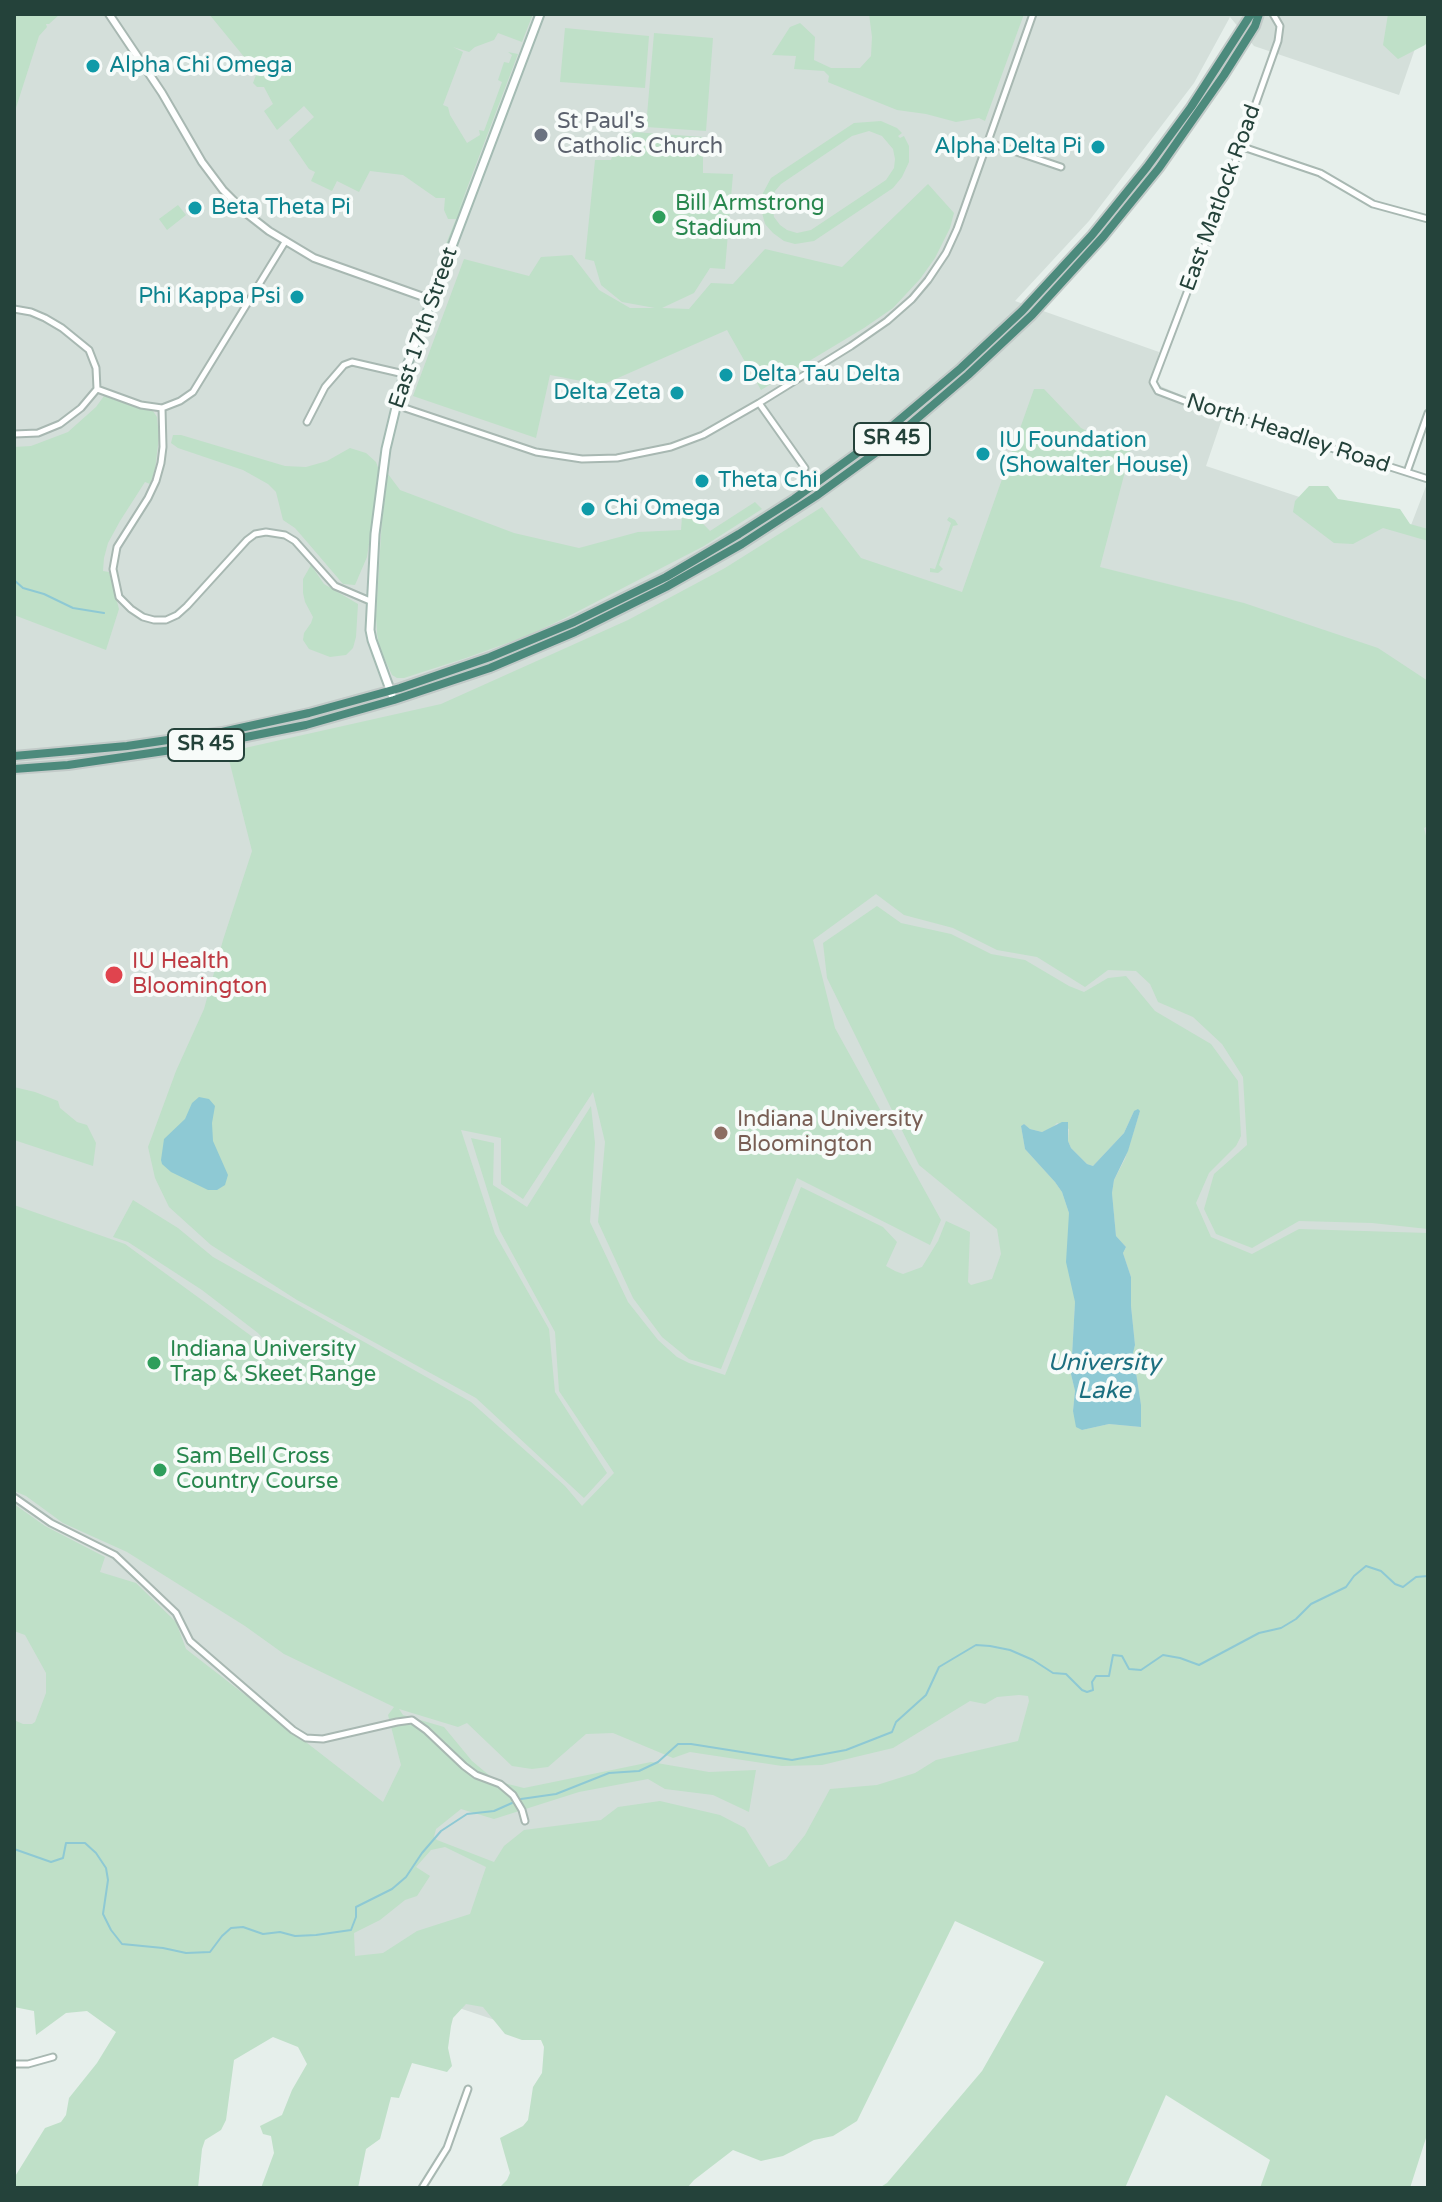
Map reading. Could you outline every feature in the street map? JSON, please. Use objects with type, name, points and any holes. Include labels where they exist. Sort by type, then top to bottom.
[{"type":"highway","name":"SR 45","points":[[818,488],[942,386],[1063,267],[1165,143],[1251,14]]},
{"type":"highway","name":"SR 45","points":[[14,769],[68,765],[216,743],[306,725],[392,696],[614,603],[818,488],[885,446],[951,391],[1013,334],[1070,275],[1124,213],[1180,139],[1234,60],[1259,14]]},
{"type":"highway","name":"SR 45","points":[[14,756],[127,746],[209,734],[392,696]]},
{"type":"main road","name":"East 17th Street","points":[[392,696],[372,640],[370,601],[380,488],[396,405],[404,374],[540,14]]},
{"type":"street","points":[[109,14],[137,54],[202,162],[246,213],[285,242],[314,258],[432,300]]},
{"type":"street","points":[[396,405],[536,452],[585,459],[617,458],[671,447],[703,435],[759,403],[887,321],[912,299],[946,253],[1033,14]]},
{"type":"street","name":"East Matlock Road","points":[[1153,382],[1280,34],[1279,22],[1273,14]]},
{"type":"street","points":[[987,142],[1061,167]]},
{"type":"street","points":[[1240,146],[1320,173],[1373,204],[1428,219]]},
{"type":"street","points":[[97,389],[141,405],[162,408],[193,392],[285,242]]},
{"type":"street","points":[[14,309],[45,318],[89,350],[96,368],[97,389],[81,408],[60,424],[38,433],[14,434]]},
{"type":"street","points":[[307,422],[325,387],[344,365],[352,362],[404,374]]},
{"type":"street","name":"North Headley Road","points":[[1153,382],[1158,391],[1187,402],[1428,479]]},
{"type":"street","points":[[759,403],[805,468]]},
{"type":"street","points":[[162,408],[163,447],[156,481],[117,547],[113,569],[119,597],[143,617],[166,620],[187,606],[247,540],[255,534],[266,532],[285,535],[295,541],[335,586],[370,601]]},
{"type":"street","points":[[1407,472],[1428,413]]},
{"type":"street","points":[[14,1497],[51,1523],[115,1555],[176,1613],[190,1641],[293,1730],[306,1738],[323,1739],[412,1720],[476,1775],[500,1784],[513,1795],[525,1821]]},
{"type":"street","points":[[14,2064],[28,2064],[53,2057]]},
{"type":"street","points":[[422,2188],[447,2148],[468,2089]]},
{"type":"shaded area","name":"Indiana University Bloomington","points":[[14,14],[1427,14],[1399,95],[1254,46],[1230,17],[1194,83],[1089,221],[1015,301],[1159,352],[1153,383],[1224,413],[1206,466],[1408,533],[1428,481],[1428,1734],[948,1800],[834,2134],[242,1935],[14,1899]]},
{"type":"green space","points":[[14,14],[60,14],[46,24],[39,36],[14,114]]},
{"type":"green space","points":[[209,14],[533,14],[522,42],[498,33],[494,40],[469,52],[453,47],[463,52],[443,105],[448,107],[467,143],[480,135],[479,130],[484,131],[502,82],[498,80],[504,62],[509,63],[512,55],[508,52],[518,54],[458,212],[519,56],[519,59],[478,167],[438,264],[456,219],[448,219],[444,210],[445,198],[436,198],[403,175],[370,171],[359,192],[337,181],[332,191],[311,181],[315,172],[309,169],[289,140],[314,117],[304,106],[277,130],[264,111],[273,104],[264,87],[253,83],[259,67],[245,58]]},
{"type":"green space","points":[[869,14],[1024,14],[985,121],[979,118],[956,122],[897,110],[828,82],[829,76],[824,71],[794,69],[796,56],[772,55],[790,27],[800,23],[815,37],[814,60],[831,68],[860,68],[871,56]]},
{"type":"green space","points":[[1388,14],[1428,14],[1428,41],[1425,45],[1398,59],[1383,45]]},
{"type":"green space","points":[[565,28],[649,36],[645,88],[560,82]]},
{"type":"green space","points":[[654,33],[713,38],[706,131],[646,127]]},
{"type":"green space","points":[[881,121],[902,133],[898,136],[904,136],[909,146],[909,162],[902,177],[893,188],[814,241],[795,244],[784,241],[765,224],[760,205],[771,178],[854,123]],"holes":[[[869,131],[882,136],[893,149],[895,159],[894,168],[886,180],[811,230],[797,233],[780,225],[774,217],[772,204],[775,191],[781,184],[852,136]]]},
{"type":"green space","points":[[634,132],[703,137],[703,173],[733,174],[725,269],[710,268],[694,293],[662,308],[689,309],[711,283],[733,284],[765,249],[842,267],[928,184],[954,213],[950,228],[935,258],[893,308],[761,390],[727,330],[602,385],[550,375],[536,438],[413,396],[464,259],[529,276],[541,257],[572,255],[599,290],[630,308],[655,308],[622,302],[601,285],[594,261],[585,259],[595,160],[611,160],[614,150]]},
{"type":"green space","points":[[178,205],[186,215],[167,230],[159,219]]},
{"type":"green space","points":[[1034,389],[1044,389],[1081,428],[1099,437],[1120,429],[1133,441],[1100,567],[1244,603],[1378,648],[1428,681],[1428,826],[1424,828],[1428,844],[1428,1229],[1372,1223],[1299,1221],[1252,1248],[1216,1234],[1204,1209],[1214,1174],[1247,1145],[1243,1077],[1222,1044],[1193,1017],[1158,1002],[1150,984],[1136,971],[1108,970],[1085,987],[1037,957],[997,950],[953,928],[904,915],[876,894],[813,940],[835,1028],[941,1220],[930,1245],[797,1178],[721,1369],[689,1359],[662,1337],[633,1298],[598,1222],[605,1142],[593,1092],[523,1199],[501,1184],[501,1138],[461,1130],[495,1234],[549,1329],[555,1392],[607,1473],[584,1498],[476,1398],[297,1300],[211,1245],[169,1207],[155,1178],[148,1147],[176,1071],[204,1009],[252,851],[227,752],[441,704],[628,620],[725,568],[822,507],[861,558],[962,592]]},
{"type":"green space","points":[[104,396],[153,411],[157,417],[159,437],[150,484],[145,482],[120,521],[104,558],[103,571],[109,572],[119,609],[106,650],[14,615],[14,447],[31,446],[68,432]]},
{"type":"green space","points":[[173,435],[285,466],[306,467],[327,461],[350,448],[366,453],[376,462],[380,473],[367,557],[355,585],[343,584],[295,528],[283,520],[276,492],[268,484],[243,470],[178,448],[171,443]]},
{"type":"green space","points":[[388,474],[400,490],[514,533],[579,548],[638,532],[681,530],[683,503],[710,531],[755,502],[762,509],[704,546],[527,636],[397,678],[392,675],[380,649],[376,616]]},
{"type":"green space","points":[[1309,486],[1328,486],[1338,499],[1400,509],[1410,524],[1428,529],[1428,541],[1383,528],[1353,544],[1334,543],[1293,512],[1295,501]]},
{"type":"green space","points":[[949,517],[958,525],[953,526],[939,565],[943,569],[938,573],[930,572],[930,568],[935,569],[951,523],[947,520]]},
{"type":"green space","points":[[311,565],[324,584],[358,604],[356,637],[353,648],[346,655],[330,657],[309,649],[303,640],[313,617],[303,593],[303,579]]},
{"type":"green space","points":[[877,906],[901,923],[951,934],[991,954],[1025,960],[1084,992],[1108,978],[1126,976],[1155,1011],[1211,1044],[1238,1081],[1241,1136],[1236,1146],[1209,1173],[1196,1203],[1211,1237],[1252,1254],[1299,1229],[1428,1233],[1428,2138],[1410,2188],[1260,2188],[1270,2160],[1166,2095],[1125,2188],[879,2188],[887,2183],[982,2071],[1044,1962],[955,1921],[857,2121],[833,2136],[814,2140],[783,2156],[761,2161],[733,2150],[687,2188],[499,2188],[510,2173],[500,2138],[528,2120],[533,2087],[542,2073],[544,2047],[541,2040],[522,2040],[505,2034],[483,2007],[466,2004],[453,2018],[451,2026],[448,2048],[452,2066],[447,2072],[412,2063],[399,2098],[391,2097],[380,2139],[366,2149],[358,2188],[261,2188],[274,2153],[271,2136],[263,2134],[260,2126],[282,2115],[307,2064],[298,2047],[273,2037],[234,2060],[226,2120],[221,2130],[205,2140],[198,2188],[14,2188],[14,2178],[45,2128],[61,2122],[66,2115],[69,2098],[97,2063],[116,2032],[87,2011],[66,2013],[36,2035],[34,2011],[14,2007],[14,1720],[23,1724],[35,1722],[46,1693],[46,1673],[25,1635],[14,1631],[14,1504],[45,1526],[105,1557],[100,1572],[136,1583],[176,1622],[186,1649],[383,1802],[401,1765],[388,1715],[394,1707],[284,1654],[127,1552],[63,1523],[14,1491],[14,1205],[125,1244],[276,1354],[258,1333],[202,1290],[128,1242],[113,1237],[133,1200],[178,1228],[213,1257],[471,1402],[565,1486],[582,1506],[614,1473],[559,1391],[555,1332],[500,1231],[471,1138],[494,1143],[493,1185],[527,1207],[591,1106],[595,1143],[590,1222],[628,1302],[658,1340],[677,1357],[725,1375],[801,1187],[883,1227],[897,1242],[886,1266],[895,1271],[903,1274],[922,1267],[946,1221],[970,1232],[968,1282],[971,1285],[992,1279],[1001,1254],[997,1229],[919,1165],[827,978],[823,943]],"holes":[[[1134,1111],[1140,1111],[1112,1193],[1116,1236],[1126,1247],[1123,1253],[1131,1277],[1133,1352],[1141,1406],[1140,1427],[1109,1424],[1082,1430],[1073,1411],[1075,1391],[1071,1374],[1075,1302],[1069,1213],[1062,1192],[1025,1149],[1021,1126],[1024,1124],[1042,1132],[1057,1123],[1069,1129],[1071,1148],[1093,1166],[1124,1133]],[[1028,1696],[1018,1741],[936,1760],[915,1773],[877,1785],[830,1789],[805,1835],[786,1859],[769,1867],[745,1828],[720,1815],[660,1801],[618,1807],[601,1820],[524,1830],[504,1846],[494,1862],[437,1840],[434,1837],[436,1829],[461,1809],[494,1819],[579,1792],[648,1779],[665,1789],[713,1795],[749,1812],[756,1770],[709,1772],[651,1762],[524,1788],[496,1781],[472,1761],[444,1727],[403,1715],[399,1709],[458,1727],[467,1723],[512,1766],[532,1769],[548,1767],[586,1734],[613,1733],[673,1758],[690,1752],[782,1766],[822,1765],[893,1748],[970,1701],[985,1704],[997,1697]],[[445,1847],[486,1867],[470,1914],[417,1931],[383,1953],[355,1956],[354,1933],[380,1920],[405,1900],[417,1896],[430,1876],[416,1867],[431,1850]]]},
{"type":"green space","points":[[14,1087],[58,1101],[60,1108],[77,1122],[87,1125],[96,1143],[93,1166],[14,1140]]},
{"type":"water","points":[[199,1097],[209,1099],[215,1106],[213,1141],[228,1175],[225,1185],[217,1190],[208,1190],[171,1172],[161,1160],[164,1139],[185,1119],[192,1103]]},
{"type":"water","name":"University Lake","points":[[1134,1111],[1140,1111],[1128,1151],[1114,1180],[1112,1193],[1116,1236],[1126,1247],[1123,1253],[1131,1277],[1133,1353],[1141,1427],[1109,1424],[1082,1430],[1076,1427],[1073,1411],[1075,1391],[1071,1374],[1075,1302],[1066,1262],[1069,1213],[1062,1192],[1025,1149],[1021,1126],[1024,1124],[1042,1132],[1068,1122],[1071,1148],[1093,1166],[1124,1133]]},
{"type":"waterway","points":[[14,580],[23,588],[73,608],[104,613]]},
{"type":"waterway","points":[[521,1799],[556,1794],[609,1773],[639,1771],[658,1762],[678,1744],[792,1760],[846,1750],[892,1732],[896,1722],[926,1695],[939,1667],[976,1645],[1010,1650],[1053,1673],[1066,1674],[1087,1692],[1093,1690],[1092,1682],[1096,1676],[1109,1676],[1113,1655],[1122,1656],[1129,1669],[1141,1670],[1163,1655],[1199,1665],[1259,1633],[1281,1628],[1311,1604],[1346,1587],[1366,1566],[1381,1571],[1403,1587],[1416,1577],[1428,1576]]},
{"type":"waterway","points":[[14,1849],[51,1862],[63,1858],[66,1843],[85,1843],[106,1868],[108,1880],[103,1914],[122,1944],[186,1953],[210,1952],[231,1928],[243,1927],[263,1934],[280,1932],[295,1936],[351,1930],[356,1907],[392,1889],[406,1877],[441,1831],[467,1814],[494,1811],[512,1803]]},
{"type":"place","name":"Alpha Chi Omega","points":[[93,66]]},
{"type":"place","name":"St Paul's Catholic Church","points":[[541,135]]},
{"type":"place","name":"Alpha Delta Pi","points":[[1098,147]]},
{"type":"place","name":"Beta Theta Pi","points":[[195,208]]},
{"type":"place","name":"Bill Armstrong Stadium","points":[[659,217]]},
{"type":"place","name":"Phi Kappa Psi","points":[[297,297]]},
{"type":"place","name":"Delta Tau Delta","points":[[726,375]]},
{"type":"place","name":"Delta Zeta","points":[[677,393]]},
{"type":"place","name":"IU Foundation (Showalter House)","points":[[983,454]]},
{"type":"place","name":"Theta Chi","points":[[702,481]]},
{"type":"place","name":"Chi Omega","points":[[588,509]]},
{"type":"place","name":"IU Health Bloomington","points":[[114,975]]},
{"type":"place","name":"Indiana University Bloomington","points":[[721,1133]]},
{"type":"place","name":"Indiana University Trap & Skeet Range","points":[[154,1363]]},
{"type":"place","name":"Sam Bell Cross Country Course","points":[[160,1470]]}]
